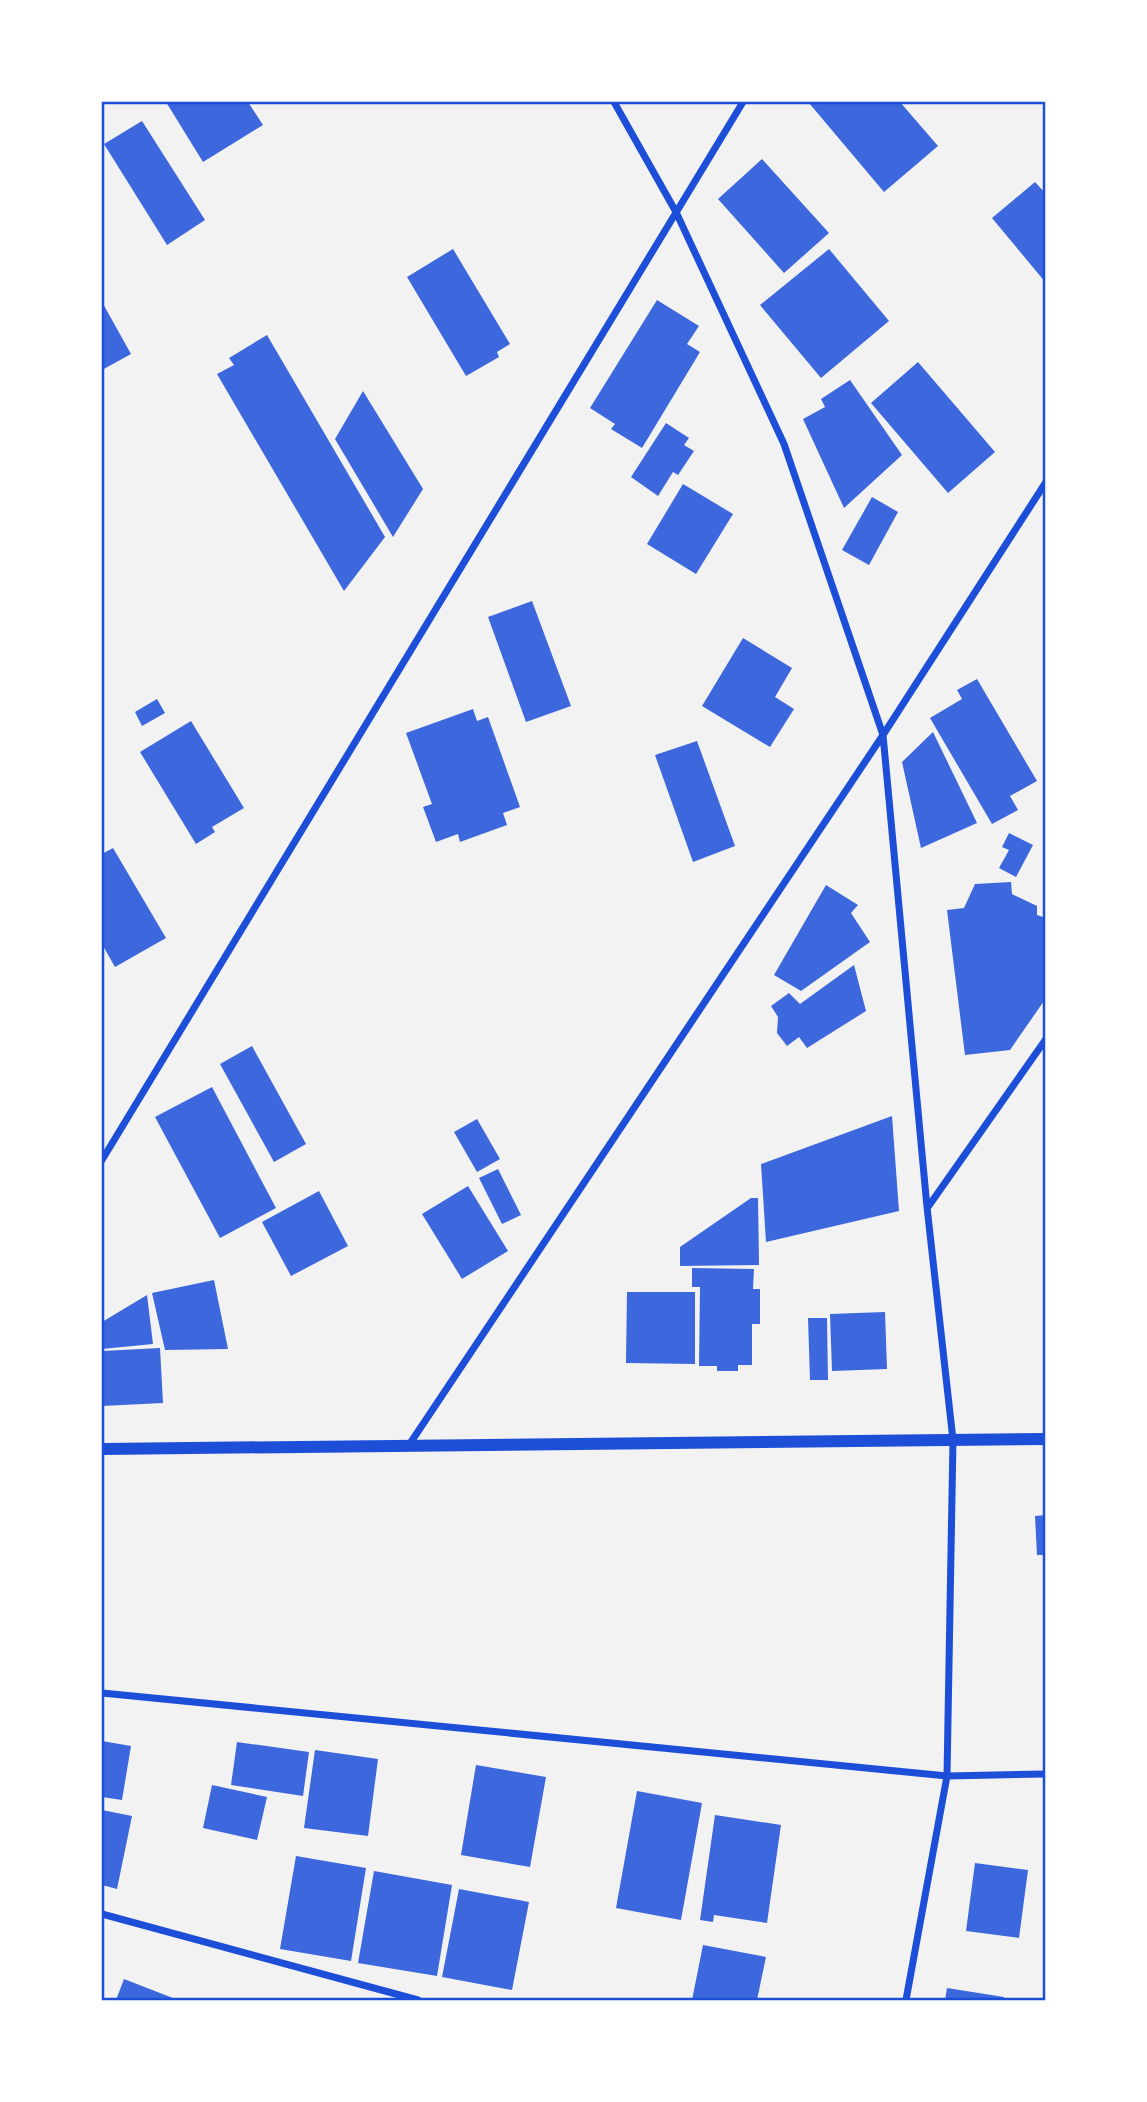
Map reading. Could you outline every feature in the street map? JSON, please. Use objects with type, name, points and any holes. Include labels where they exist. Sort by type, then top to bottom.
[{"type":"street","points":[[614,102],[676,212],[784,444],[883,735],[953,1440],[947,1776],[906,2000]]},
{"type":"street","points":[[102,1160],[743,102]]},
{"type":"street","points":[[408,1446],[883,735],[1045,482]]},
{"type":"street","points":[[928,1207],[1045,1039]]},
{"type":"street","points":[[102,1449],[1045,1439]]},
{"type":"street","points":[[102,1693],[947,1776],[1045,1774]]},
{"type":"street","points":[[102,1914],[418,2000]]},
{"type":"building","points":[[166,102],[248,102],[263,125],[203,162]]},
{"type":"building","points":[[900,102],[938,146],[884,192],[809,103]]},
{"type":"building","points":[[142,121],[205,220],[167,245],[104,144]]},
{"type":"building","points":[[762,159],[829,233],[784,273],[718,199]]},
{"type":"building","points":[[1035,182],[1046,194],[1046,283],[992,218]]},
{"type":"building","points":[[453,249],[510,344],[497,352],[499,357],[466,376],[407,277]]},
{"type":"building","points":[[829,249],[889,321],[821,378],[760,305]]},
{"type":"building","points":[[657,300],[699,326],[687,344],[700,352],[642,448],[611,429],[615,424],[590,408]]},
{"type":"building","points":[[102,302],[131,354],[102,370]]},
{"type":"building","points":[[267,335],[385,537],[344,591],[217,374],[234,365],[229,358]]},
{"type":"building","points":[[918,362],[995,452],[948,493],[871,403]]},
{"type":"building","points":[[850,380],[902,455],[844,508],[803,419],[825,407],[821,399]]},
{"type":"building","points":[[363,391],[423,489],[393,537],[335,439]]},
{"type":"building","points":[[666,423],[689,438],[684,445],[694,451],[678,475],[673,472],[658,496],[631,477]]},
{"type":"building","points":[[683,484],[733,514],[696,574],[647,544]]},
{"type":"building","points":[[872,497],[898,512],[869,565],[842,550]]},
{"type":"building","points":[[532,601],[571,706],[526,722],[488,617]]},
{"type":"building","points":[[743,638],[792,668],[775,697],[794,709],[770,747],[702,706]]},
{"type":"building","points":[[977,679],[1037,781],[1010,796],[1018,810],[992,824],[930,718],[962,699],[957,690]]},
{"type":"building","points":[[157,699],[165,713],[142,726],[135,712]]},
{"type":"building","points":[[473,709],[477,721],[488,717],[520,807],[503,813],[507,825],[460,842],[458,834],[436,842],[423,807],[432,804],[406,733]]},
{"type":"building","points":[[191,721],[244,808],[212,827],[215,832],[196,844],[140,752]]},
{"type":"building","points":[[933,732],[977,823],[921,848],[902,762]]},
{"type":"building","points":[[697,741],[735,846],[693,862],[655,755]]},
{"type":"building","points":[[1009,833],[1033,845],[1016,877],[999,868],[1009,850],[1002,847]]},
{"type":"building","points":[[113,848],[166,938],[115,967],[102,944],[102,854]]},
{"type":"building","points":[[1011,882],[1012,894],[1037,906],[1037,915],[1046,918],[1046,998],[1010,1050],[965,1055],[947,910],[964,908],[975,884]]},
{"type":"building","points":[[826,885],[858,905],[851,913],[870,942],[801,991],[774,975]]},
{"type":"building","points":[[854,965],[866,1011],[807,1048],[799,1037],[787,1046],[777,1033],[778,1017],[771,1006],[789,993],[800,1004]]},
{"type":"building","points":[[252,1046],[306,1144],[274,1162],[220,1064]]},
{"type":"building","points":[[212,1087],[276,1208],[220,1238],[155,1117]]},
{"type":"building","points":[[892,1116],[899,1211],[766,1242],[761,1164]]},
{"type":"building","points":[[477,1119],[500,1159],[477,1172],[454,1132]]},
{"type":"building","points":[[498,1169],[521,1215],[502,1224],[479,1178]]},
{"type":"building","points":[[468,1186],[508,1251],[462,1279],[422,1214]]},
{"type":"building","points":[[319,1191],[348,1246],[291,1276],[262,1222]]},
{"type":"building","points":[[751,1198],[758,1198],[759,1265],[680,1266],[680,1247]]},
{"type":"building","points":[[692,1268],[754,1269],[753,1289],[760,1289],[760,1324],[752,1324],[752,1365],[738,1365],[738,1371],[717,1371],[717,1366],[699,1366],[700,1287],[692,1287]]},
{"type":"building","points":[[214,1280],[228,1349],[165,1350],[152,1293]]},
{"type":"building","points":[[627,1292],[695,1292],[695,1364],[626,1363]]},
{"type":"building","points":[[147,1295],[153,1344],[102,1349],[102,1322]]},
{"type":"building","points":[[885,1312],[887,1369],[832,1371],[830,1314]]},
{"type":"building","points":[[808,1318],[827,1318],[828,1380],[810,1380]]},
{"type":"building","points":[[160,1348],[163,1403],[102,1406],[102,1351]]},
{"type":"building","points":[[1046,1515],[1046,1555],[1037,1555],[1035,1516]]},
{"type":"building","points":[[102,1741],[131,1746],[122,1800],[102,1797]]},
{"type":"building","points":[[237,1742],[309,1752],[303,1796],[231,1785]]},
{"type":"building","points":[[315,1750],[378,1759],[368,1836],[304,1828]]},
{"type":"building","points":[[476,1765],[546,1777],[530,1867],[461,1855]]},
{"type":"building","points":[[212,1785],[267,1797],[257,1840],[203,1828]]},
{"type":"building","points":[[637,1791],[702,1803],[681,1920],[616,1908]]},
{"type":"building","points":[[102,1810],[132,1816],[117,1889],[102,1885]]},
{"type":"building","points":[[715,1815],[781,1825],[767,1923],[714,1915],[713,1922],[700,1920]]},
{"type":"building","points":[[296,1856],[366,1868],[351,1961],[280,1949]]},
{"type":"building","points":[[975,1863],[1028,1870],[1019,1938],[966,1931]]},
{"type":"building","points":[[374,1871],[452,1885],[437,1976],[358,1963]]},
{"type":"building","points":[[459,1889],[529,1902],[512,1990],[442,1977]]},
{"type":"building","points":[[703,1945],[766,1957],[757,2000],[692,2000]]},
{"type":"building","points":[[124,1979],[178,2000],[116,2000]]},
{"type":"building","points":[[947,1988],[1004,1997],[1003,2000],[945,2000]]}]
